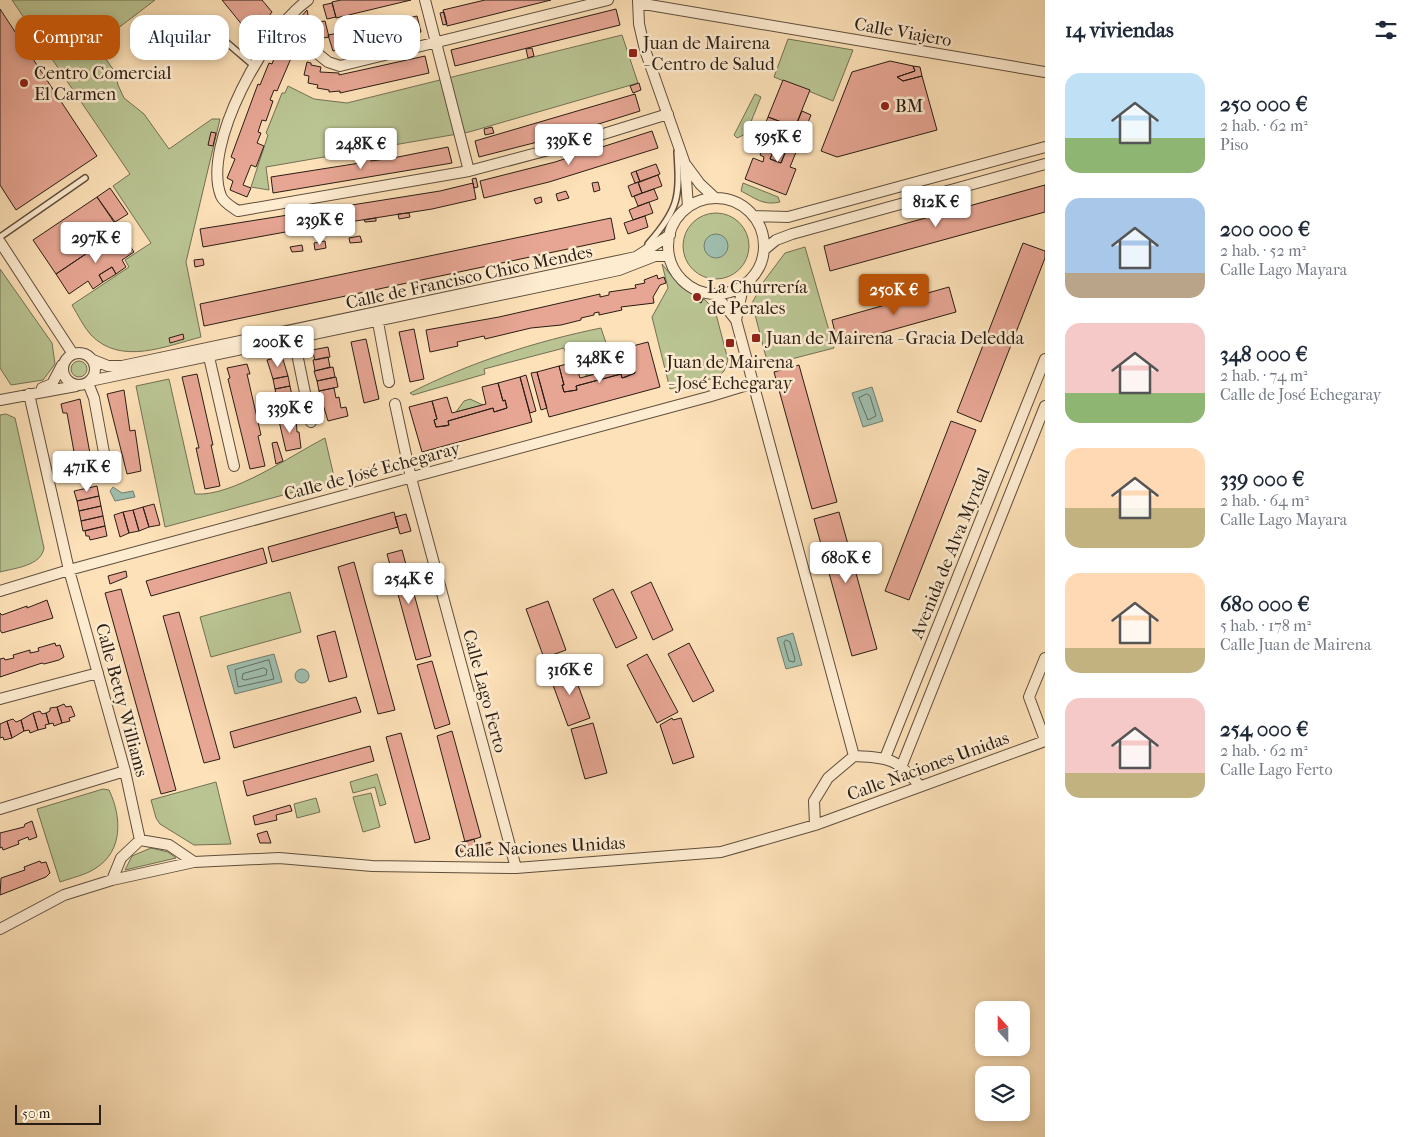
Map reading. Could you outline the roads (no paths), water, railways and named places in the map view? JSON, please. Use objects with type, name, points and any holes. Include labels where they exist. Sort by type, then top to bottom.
[{"type":"street","points":[[293,15],[308,0]]},
{"type":"street","points":[[425,0],[469,171]]},
{"type":"street","points":[[324,59],[340,66],[608,0]]},
{"type":"street","points":[[638,2],[639,24],[645,50],[685,164],[688,207]]},
{"type":"street","name":"Calle Viajero","points":[[638,2],[1045,72]]},
{"type":"street","points":[[257,60],[233,107],[223,141],[216,176],[222,197],[238,211],[469,171],[571,144],[668,114]]},
{"type":"street","points":[[754,216],[788,217],[1045,147]]},
{"type":"street","points":[[685,164],[700,184],[715,198]]},
{"type":"street","points":[[765,250],[776,240],[792,234],[1045,164]]},
{"type":"street","points":[[715,198],[730,200],[744,206],[754,216],[761,227],[765,250],[761,266],[753,278],[742,287],[730,293],[716,295],[688,286],[678,276],[670,256],[670,235],[678,217],[688,207],[702,200],[715,198]]},
{"type":"street","name":"Calle de Francisco Chico Mendes","points":[[93,360],[108,366],[122,366],[627,260],[648,250],[670,235]]},
{"type":"street","points":[[0,242],[73,354]]},
{"type":"street","name":"Calle de Francisco Chico Mendes","points":[[89,382],[619,270],[655,256],[670,256]]},
{"type":"street","points":[[736,320],[742,287]]},
{"type":"street","points":[[716,295],[736,320],[854,756]]},
{"type":"street","points":[[378,322],[390,382]]},
{"type":"street","points":[[294,340],[312,422]]},
{"type":"street","points":[[0,400],[89,382],[95,371],[93,360],[84,353],[73,354],[63,364],[52,384],[29,394]]},
{"type":"street","points":[[209,357],[234,466]]},
{"type":"street","name":"Avenida de Alva Myrdal","points":[[885,758],[1045,359]]},
{"type":"street","points":[[63,364],[64,378],[76,386]]},
{"type":"street","points":[[89,382],[94,398],[105,458]]},
{"type":"street","name":"Calle de José Echegaray","points":[[0,591],[69,570],[754,383]]},
{"type":"street","name":"Calle Betty Williams","points":[[29,394],[69,570],[125,771],[140,840]]},
{"type":"street","name":"Calle Lago Ferto","points":[[395,404],[411,478],[516,868]]},
{"type":"street","name":"Avenida de Alva Myrdal","points":[[902,765],[1045,406]]},
{"type":"street","points":[[1044,662],[1029,697],[1045,740]]},
{"type":"street","points":[[0,699],[98,674]]},
{"type":"street","name":"Calle Naciones Unidas","points":[[0,929],[64,895],[112,880],[194,862],[279,858],[372,866],[516,868],[721,852],[815,825],[1045,740]]},
{"type":"street","points":[[815,825],[814,801],[828,778],[854,756],[885,758],[902,765],[920,786]]},
{"type":"street","points":[[0,809],[125,771]]},
{"type":"street","points":[[112,880],[121,858],[140,840],[170,845],[194,862]]},
{"type":"lane","points":[[229,45],[253,65]]},
{"type":"lane","points":[[648,250],[648,244],[670,218],[676,204],[679,187],[676,139]]},
{"type":"lane","points":[[0,237],[85,178]]},
{"type":"water","points":[[716,234],[724,238],[728,246],[724,254],[716,258],[708,254],[704,246],[708,238]]},
{"type":"water","points":[[872,387],[883,421],[863,427],[852,393]]},
{"type":"water","points":[[113,487],[122,493],[133,491],[135,497],[115,501],[110,491]]},
{"type":"water","points":[[793,633],[802,665],[786,669],[777,638]]},
{"type":"water","points":[[274,654],[282,682],[235,694],[227,666]]},
{"type":"water","points":[[302,669],[307,671],[309,676],[307,681],[302,683],[297,681],[295,676],[297,671]]},
{"type":"place","name":"Juan de Mairena - Centro de Salud","points":[[633,53]]},
{"type":"place","name":"Centro Comercial El Carmen","points":[[24,83]]},
{"type":"place","name":"BM","points":[[885,106]]},
{"type":"place","name":"La Churrería de Perales","points":[[697,297]]},
{"type":"place","name":"Juan de Mairena - Gracia Deledda","points":[[756,338]]},
{"type":"place","name":"Juan de Mairena - José Echegaray","points":[[730,343]]}]
